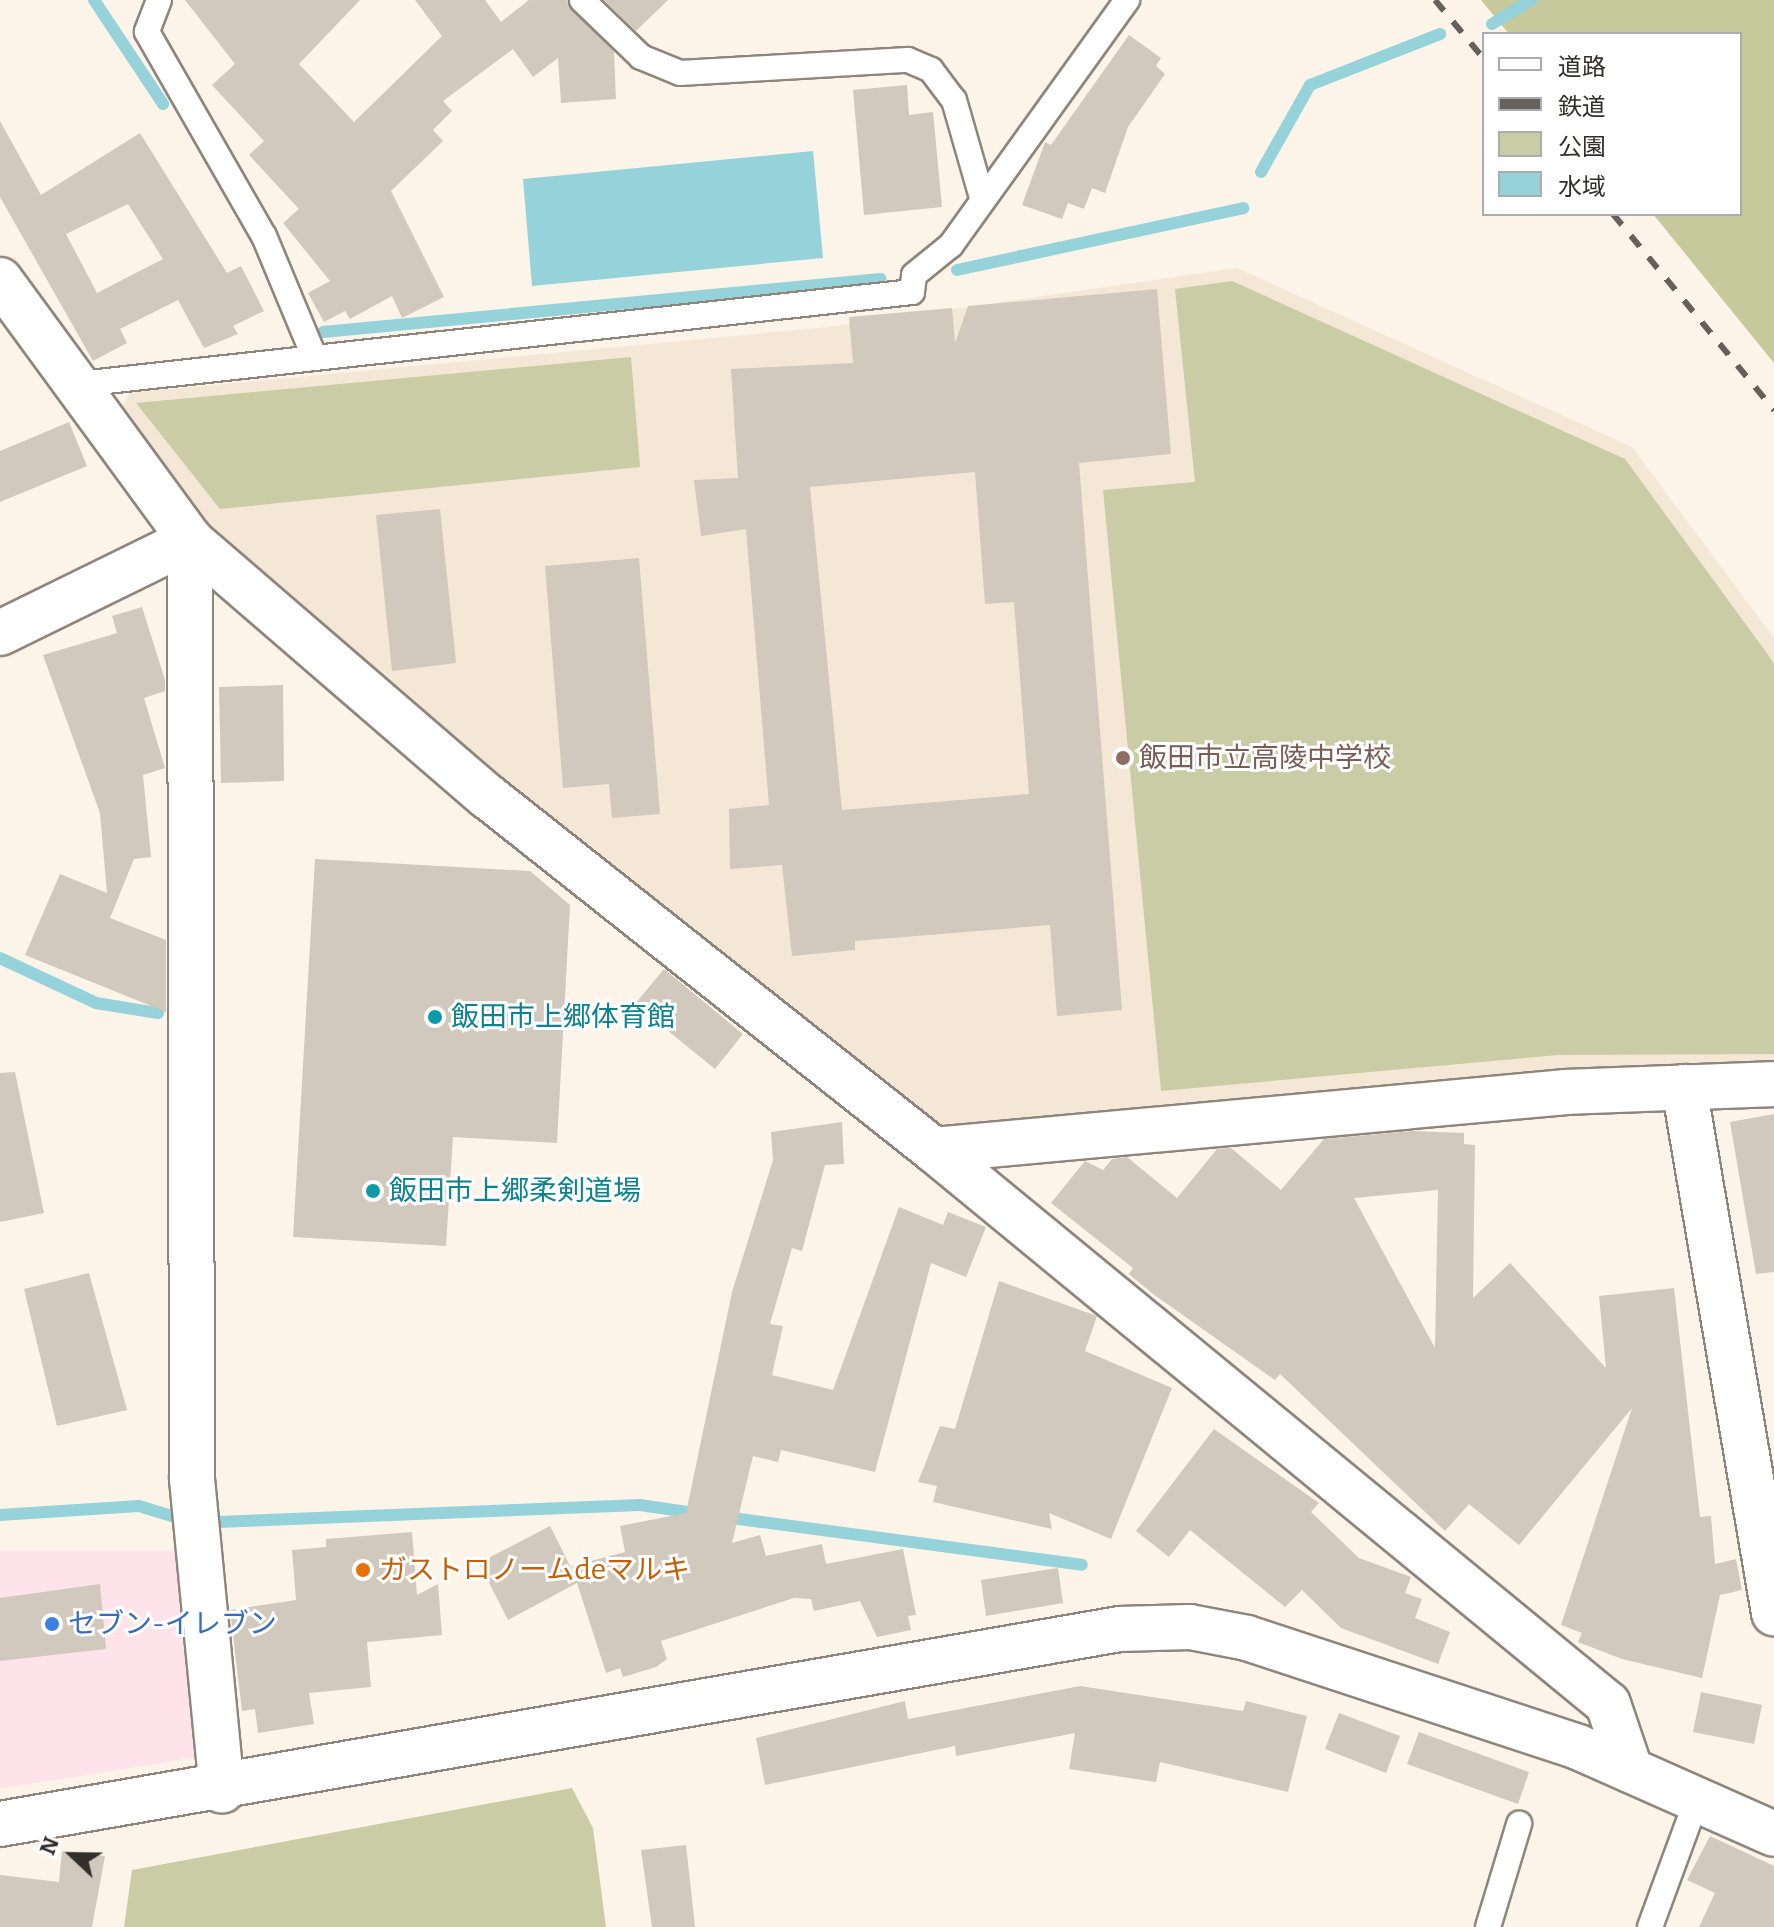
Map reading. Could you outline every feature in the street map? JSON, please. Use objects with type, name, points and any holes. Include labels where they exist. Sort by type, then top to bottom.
[{"type":"street","points":[[0,280],[80,384],[190,540],[487,796],[934,1150],[1608,1704],[1630,1769]]},
{"type":"street","points":[[0,633],[190,540]]},
{"type":"street","points":[[190,540],[192,1479],[222,1791]]},
{"type":"street","points":[[934,1150],[1684,1087],[1774,1084]]},
{"type":"street","points":[[1684,1087],[1774,1613]]},
{"type":"street","points":[[0,1824],[222,1791],[1120,1629],[1176,1627],[1247,1638],[1630,1769],[1774,1834]]},
{"type":"lane","points":[[159,0],[147,32],[264,236],[314,356]]},
{"type":"lane","points":[[582,0],[641,57],[680,73],[908,60],[931,70],[954,100],[981,194]]},
{"type":"lane","points":[[80,384],[912,292],[914,275],[951,245],[981,194],[1127,0]]},
{"type":"lane","points":[[1650,1927],[1697,1799]]},
{"type":"lane","points":[[1488,1927],[1519,1824]]},
{"type":"shaded area","name":"飯田市立高陵中学校","points":[[1237,268],[1632,447],[1774,638],[1774,1066],[1561,1069],[936,1128],[567,839],[378,677],[216,533],[120,412],[130,393],[829,327]]},
{"type":"shaded area","points":[[0,1551],[181,1551],[198,1757],[0,1789]]},
{"type":"green space","points":[[1481,0],[1774,0],[1774,363],[1655,216],[1742,216],[1742,32],[1507,32]]},
{"type":"green space","points":[[1232,281],[1625,459],[1766,652],[1774,664],[1774,1054],[1558,1055],[1161,1091],[1103,490],[1195,482],[1175,289]]},
{"type":"green space","points":[[631,357],[640,467],[220,509],[136,403]]},
{"type":"green space","points":[[572,1788],[593,1828],[606,1927],[124,1927],[132,1870]]},
{"type":"water","points":[[813,151],[823,258],[532,286],[523,179]]},
{"type":"building","points":[[185,0],[360,0],[299,64],[354,122],[442,36],[415,0],[485,0],[501,22],[529,0],[567,0],[614,52],[616,99],[561,103],[558,58],[533,77],[513,49],[443,101],[452,111],[433,130],[443,141],[391,191],[444,297],[402,318],[392,296],[350,319],[345,311],[324,322],[308,293],[330,281],[283,223],[299,209],[249,155],[264,141],[212,85],[235,64]]},
{"type":"building","points":[[604,0],[668,0],[636,31]]},
{"type":"building","points":[[1129,35],[1161,58],[1156,66],[1165,74],[1128,127],[1105,193],[1092,188],[1084,209],[1068,203],[1062,219],[1022,205],[1045,142],[1051,145]]},
{"type":"building","points":[[907,85],[909,115],[933,112],[942,207],[864,215],[853,90]]},
{"type":"building","points":[[0,121],[41,195],[140,133],[227,273],[241,266],[264,311],[233,326],[238,334],[204,348],[178,300],[120,329],[127,343],[93,361],[0,197]],"holes":[[[128,204],[163,259],[97,293],[66,234]]]},
{"type":"building","points":[[1157,289],[1171,454],[1079,463],[1122,1010],[1057,1016],[1050,925],[855,941],[855,950],[792,956],[782,865],[730,869],[729,809],[769,805],[746,529],[701,536],[694,480],[738,478],[731,369],[853,363],[849,317],[952,308],[955,343],[968,306]],"holes":[[[975,472],[985,604],[1014,602],[1029,794],[842,810],[810,487]]]},
{"type":"building","points":[[69,422],[87,466],[0,502],[0,451]]},
{"type":"building","points":[[440,509],[456,663],[392,671],[376,515]]},
{"type":"building","points":[[639,558],[660,814],[612,818],[609,784],[563,788],[545,566]]},
{"type":"building","points":[[142,607],[165,680],[165,691],[144,698],[165,768],[143,775],[151,857],[134,859],[110,918],[166,940],[166,1012],[25,955],[60,874],[107,893],[100,813],[43,655],[117,633],[112,616]]},
{"type":"building","points":[[283,685],[284,781],[221,783],[219,687]]},
{"type":"building","name":"飯田市上郷体育館","points":[[315,859],[530,871],[570,905],[557,1143],[453,1137],[446,1246],[293,1237]]},
{"type":"building","points":[[664,969],[743,1034],[715,1069],[635,1004]]},
{"type":"building","points":[[15,1072],[44,1213],[0,1222],[0,1073]]},
{"type":"building","points":[[1774,1114],[1774,1272],[1756,1274],[1730,1122]]},
{"type":"building","points":[[842,1122],[844,1164],[825,1165],[802,1251],[792,1248],[770,1324],[783,1326],[772,1375],[833,1390],[899,1207],[943,1225],[948,1212],[986,1227],[966,1277],[931,1263],[875,1472],[781,1450],[778,1462],[753,1456],[732,1543],[760,1535],[766,1556],[822,1544],[826,1564],[903,1549],[916,1615],[908,1616],[911,1630],[877,1637],[860,1601],[814,1611],[811,1599],[794,1598],[661,1641],[667,1659],[656,1667],[623,1677],[620,1668],[606,1673],[577,1583],[508,1620],[479,1563],[550,1526],[575,1576],[572,1566],[625,1552],[620,1526],[686,1513],[732,1292],[773,1160],[771,1132]]},
{"type":"building","points":[[1413,1131],[1464,1133],[1464,1144],[1475,1145],[1473,1298],[1510,1263],[1606,1368],[1599,1296],[1674,1288],[1700,1517],[1711,1516],[1715,1564],[1736,1559],[1742,1590],[1720,1595],[1702,1678],[1622,1659],[1578,1642],[1582,1633],[1561,1625],[1632,1408],[1519,1545],[1469,1504],[1445,1531],[1280,1374],[1275,1380],[1153,1294],[1129,1274],[1133,1268],[1051,1203],[1085,1161],[1103,1170],[1112,1159],[1127,1157],[1177,1198],[1217,1149],[1231,1148],[1281,1190],[1324,1139]],"holes":[[[1438,1190],[1435,1348],[1354,1198]]]},
{"type":"building","points":[[89,1273],[127,1410],[57,1426],[24,1289]]},
{"type":"building","points":[[999,1281],[1097,1316],[1085,1351],[1172,1388],[1111,1539],[1049,1513],[1052,1529],[933,1502],[937,1486],[918,1482],[940,1426],[955,1429]]},
{"type":"building","points":[[1214,1429],[1319,1503],[1311,1512],[1359,1558],[1411,1577],[1405,1593],[1422,1599],[1415,1618],[1450,1632],[1438,1664],[1341,1628],[1302,1590],[1285,1607],[1190,1530],[1169,1557],[1136,1531]]},
{"type":"building","points":[[412,1532],[417,1595],[438,1584],[442,1635],[367,1642],[371,1687],[309,1693],[314,1724],[258,1733],[255,1709],[242,1711],[230,1610],[296,1600],[292,1550],[326,1547],[326,1539]]},
{"type":"building","points":[[1058,1568],[1063,1603],[986,1616],[981,1580]]},
{"type":"building","name":"セブン-イレブン","points":[[100,1584],[106,1649],[0,1661],[0,1598]]},
{"type":"building","points":[[1080,1686],[1243,1711],[1246,1701],[1307,1716],[1288,1792],[1160,1762],[1156,1782],[1069,1769],[1075,1733],[956,1756],[955,1746],[765,1785],[756,1738],[905,1701],[908,1719]]},
{"type":"building","points":[[1701,1692],[1762,1705],[1754,1744],[1693,1732]]},
{"type":"building","points":[[1339,1713],[1400,1736],[1386,1773],[1325,1749]]},
{"type":"building","points":[[1419,1732],[1529,1772],[1518,1804],[1407,1764]]},
{"type":"building","points":[[1710,1836],[1774,1866],[1774,1927],[1699,1927],[1715,1893],[1687,1880]]},
{"type":"building","points":[[686,1845],[695,1927],[652,1927],[641,1850]]},
{"type":"building","points":[[62,1851],[105,1856],[92,1927],[0,1927],[0,1875],[59,1882]]},
{"type":"waterway","points":[[94,0],[163,104]]},
{"type":"waterway","points":[[1492,24],[1531,0]]},
{"type":"waterway","points":[[1261,172],[1310,85],[1440,34]]},
{"type":"waterway","points":[[957,270],[1243,208]]},
{"type":"waterway","points":[[323,332],[880,279]]},
{"type":"waterway","points":[[0,958],[96,1003],[158,1013]]},
{"type":"waterway","points":[[218,1522],[640,1505],[702,1514]]},
{"type":"waterway","points":[[0,1515],[139,1506],[171,1516]]},
{"type":"waterway","points":[[724,1517],[1082,1565]]},
{"type":"railway","points":[[1435,0],[1482,57]]},
{"type":"railway","points":[[1615,216],[1774,410]]},
{"type":"place","name":"飯田市立高陵中学校","points":[[1123,758]]},
{"type":"place","name":"飯田市上郷体育館","points":[[435,1017]]},
{"type":"place","name":"飯田市上郷柔剣道場","points":[[373,1191]]},
{"type":"place","name":"ガストロノームdeマルキ","points":[[363,1570]]},
{"type":"place","name":"セブン-イレブン","points":[[52,1624]]}]
